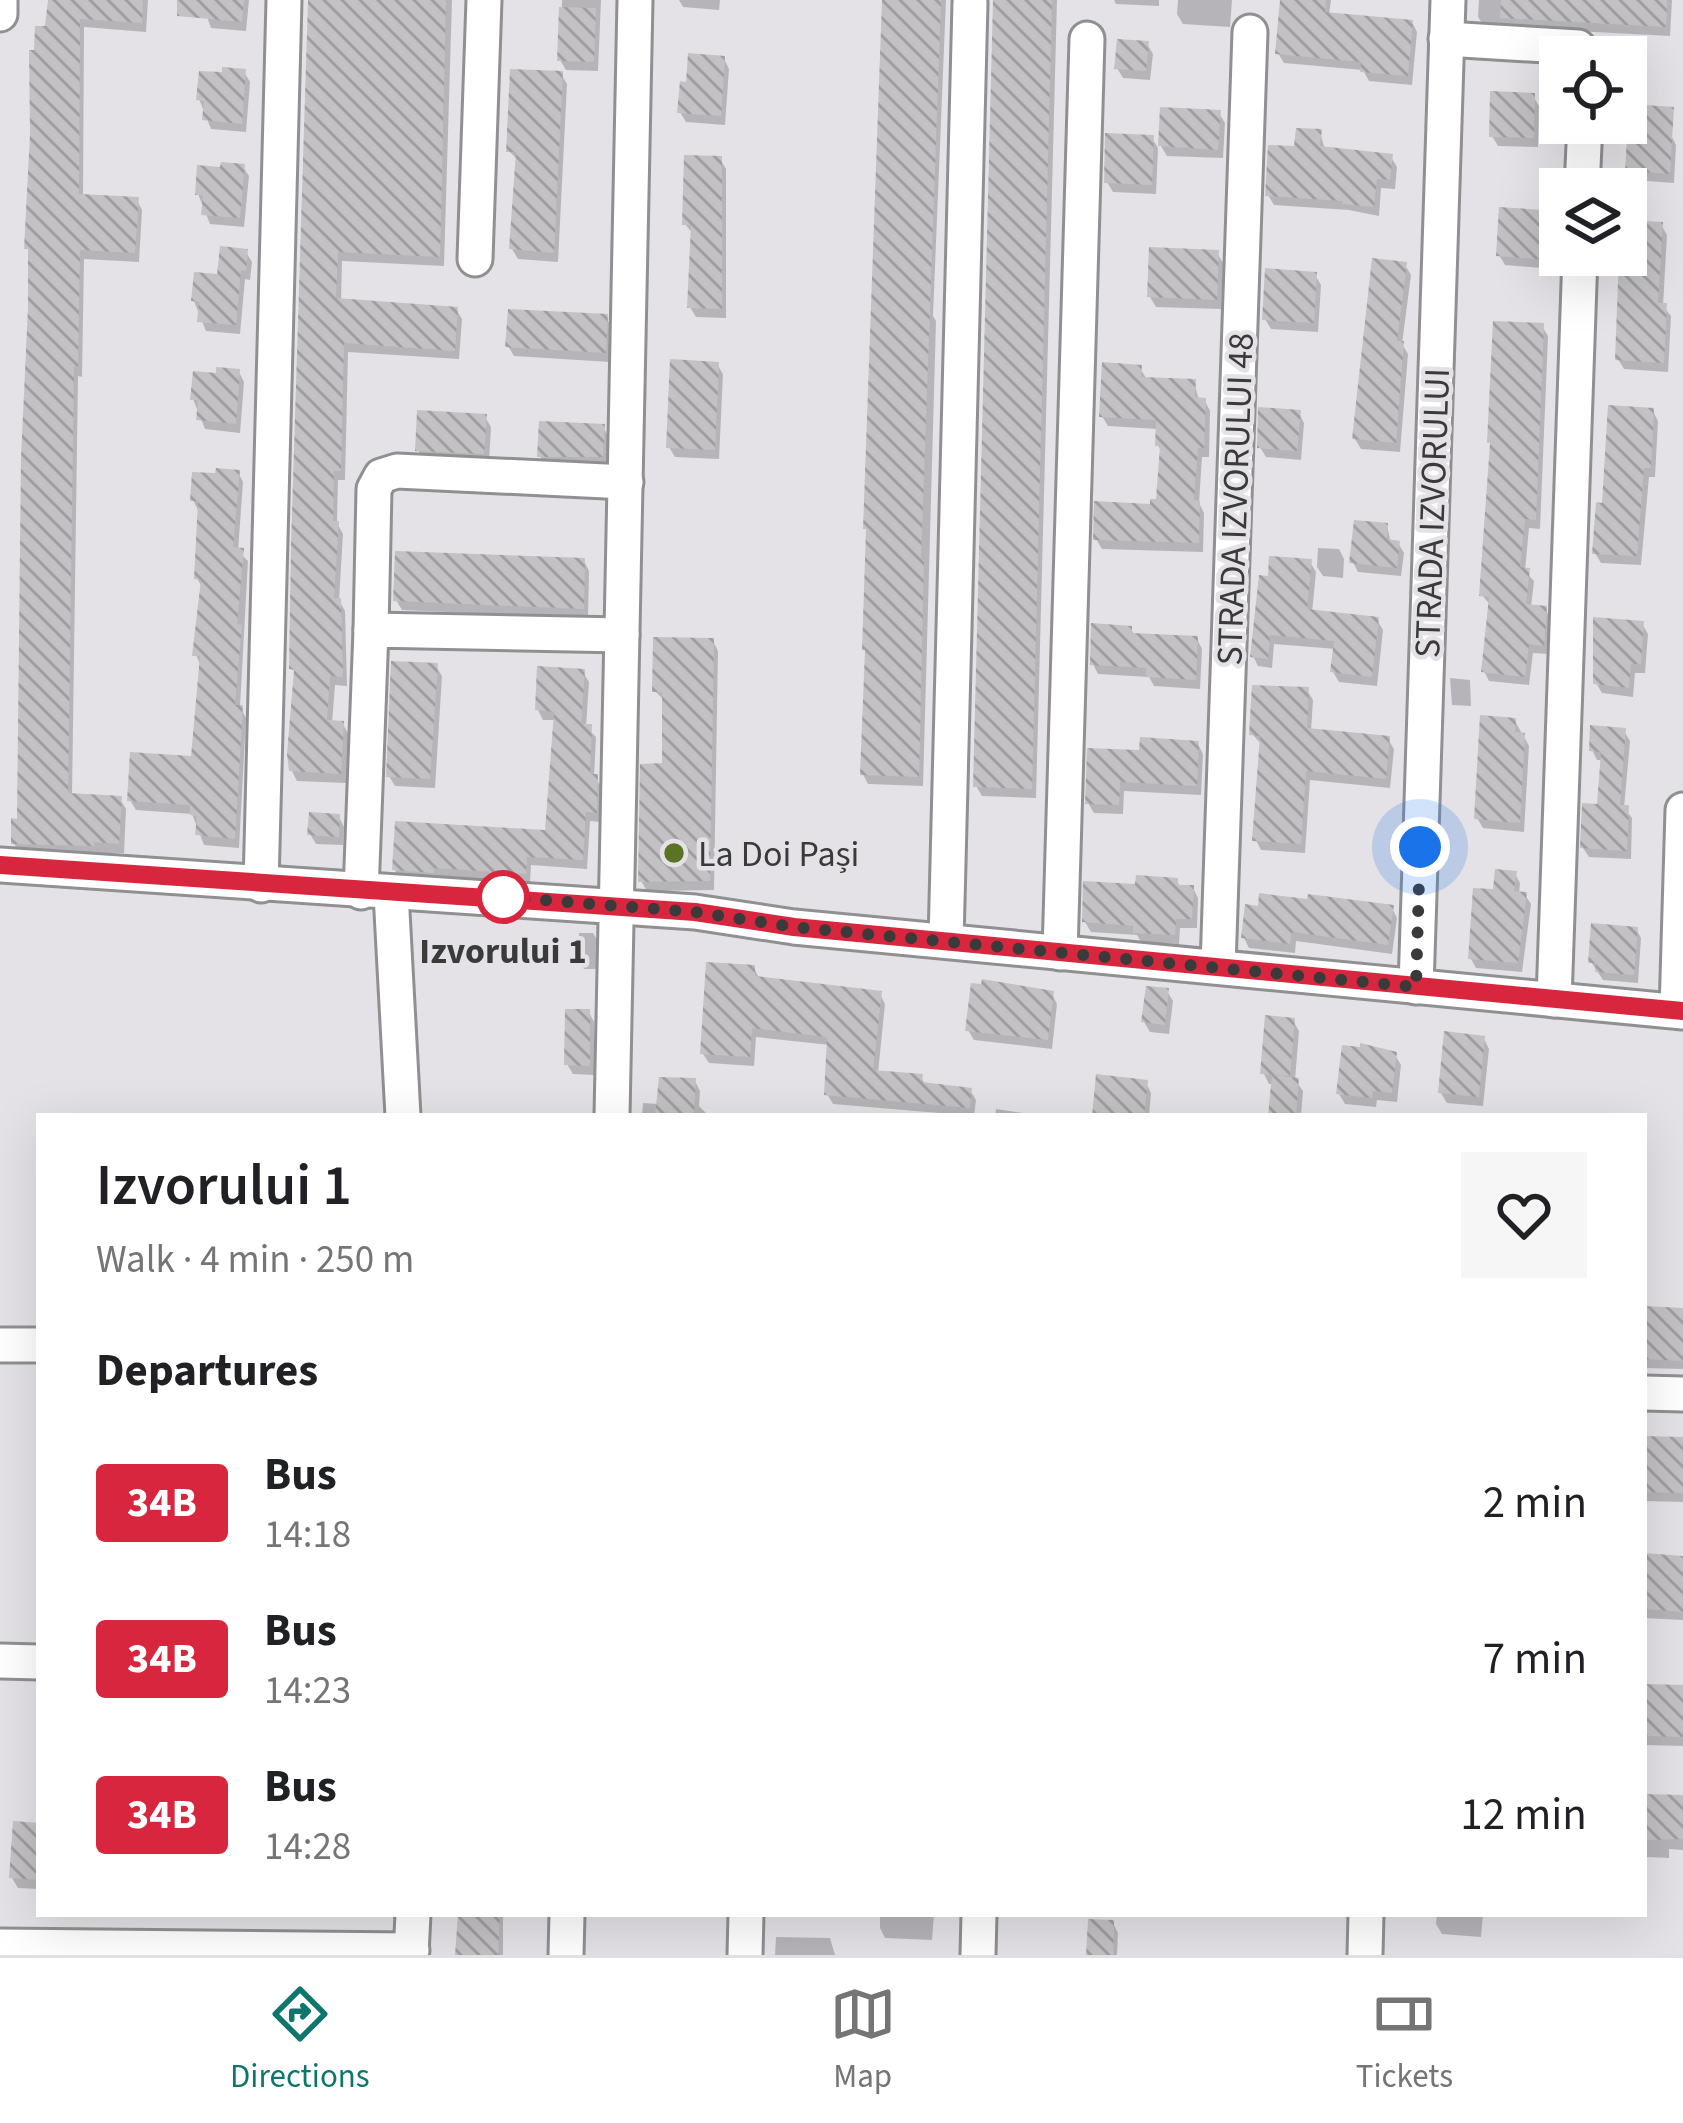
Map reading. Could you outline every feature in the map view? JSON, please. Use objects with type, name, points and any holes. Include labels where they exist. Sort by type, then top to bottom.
[{"type":"street","points":[[0,0],[0,14]]},
{"type":"street","points":[[261,885],[284,0]]},
{"type":"street","points":[[476,259],[484,0]]},
{"type":"street","points":[[612,1113],[635,0]]},
{"type":"street","name":"STRADA IZVORULUI","points":[[1416,987],[1448,0]]},
{"type":"street","points":[[946,941],[970,3]]},
{"type":"street","name":"STRADA IZVORULUI 48","points":[[1218,966],[1250,32]]},
{"type":"street","points":[[1060,952],[1087,39]]},
{"type":"street","points":[[1446,39],[1539,45]]},
{"type":"street","points":[[1554,1000],[1579,276]]},
{"type":"street","points":[[403,1113],[376,892],[371,630],[374,489],[381,476],[397,471],[626,482]]},
{"type":"street","points":[[371,630],[622,635]]},
{"type":"street","points":[[0,865],[616,905],[1680,1011],[1683,810]]},
{"type":"street","points":[[0,1345],[36,1346]]},
{"type":"street","points":[[1647,1393],[1683,1394]]},
{"type":"street","points":[[0,1661],[36,1662]]},
{"type":"street","points":[[0,1946],[412,1953],[413,1917]]},
{"type":"street","points":[[566,1955],[567,1917]]},
{"type":"street","points":[[745,1955],[746,1917]]},
{"type":"street","points":[[978,1955],[979,1917]]},
{"type":"street","points":[[1365,1955],[1366,1917]]},
{"type":"building","points":[[48,0],[143,0],[142,23],[80,19],[79,194],[139,197],[135,253],[80,250],[68,793],[122,796],[119,844],[94,842],[94,846],[11,844],[11,818],[17,819],[29,50],[34,50],[35,26],[45,26]]},
{"type":"building","points":[[177,0],[244,0],[242,22],[177,16]]},
{"type":"building","points":[[308,0],[446,0],[440,257],[338,252],[336,298],[458,307],[455,351],[344,343],[341,471],[334,471],[333,521],[339,521],[334,598],[341,598],[343,677],[330,676],[327,720],[344,721],[341,774],[289,771],[287,754],[294,670],[289,669],[291,546]]},
{"type":"building","points":[[882,0],[941,0],[921,560],[919,777],[860,775],[863,529]]},
{"type":"building","points":[[993,0],[1052,0],[1032,789],[973,787]]},
{"type":"building","points":[[1280,0],[1326,0],[1325,12],[1413,20],[1408,76],[1360,72],[1361,62],[1275,54]]},
{"type":"building","points":[[1501,0],[1667,0],[1666,27],[1500,18]]},
{"type":"building","points":[[559,7],[596,8],[594,62],[557,61]]},
{"type":"building","points":[[1117,39],[1149,41],[1146,71],[1114,69]]},
{"type":"building","points":[[688,53],[725,56],[721,116],[677,113]]},
{"type":"building","points":[[222,67],[246,69],[242,124],[202,120],[204,101],[196,100],[199,71],[222,72]]},
{"type":"building","points":[[510,69],[563,71],[554,253],[509,249],[516,152],[506,152]]},
{"type":"building","points":[[1490,91],[1535,93],[1534,138],[1489,137]]},
{"type":"building","points":[[1647,105],[1674,107],[1670,174],[1625,168],[1627,144],[1647,144]]},
{"type":"building","points":[[1160,107],[1221,110],[1218,150],[1158,146]]},
{"type":"building","points":[[1296,128],[1322,129],[1320,146],[1393,154],[1390,180],[1377,179],[1374,207],[1265,196],[1268,145],[1294,146]]},
{"type":"building","points":[[1105,133],[1154,135],[1152,185],[1104,183]]},
{"type":"building","points":[[684,155],[722,156],[722,309],[687,308],[691,225],[682,225]]},
{"type":"building","points":[[221,162],[245,164],[240,218],[201,215],[203,195],[195,195],[197,165],[220,167]]},
{"type":"building","points":[[1499,207],[1539,210],[1539,259],[1496,256]]},
{"type":"building","points":[[1647,221],[1663,222],[1658,303],[1667,303],[1664,363],[1615,360],[1618,276],[1647,276]]},
{"type":"building","points":[[220,246],[248,249],[246,271],[241,270],[236,325],[197,322],[199,302],[191,301],[194,272],[217,274]]},
{"type":"building","points":[[1149,247],[1219,250],[1217,300],[1147,297]]},
{"type":"building","points":[[1372,258],[1407,262],[1397,341],[1404,341],[1396,443],[1352,439]]},
{"type":"building","points":[[1265,268],[1317,272],[1314,323],[1262,320]]},
{"type":"building","points":[[508,309],[608,314],[606,353],[505,347]]},
{"type":"building","points":[[1493,321],[1544,323],[1536,520],[1525,519],[1520,567],[1530,568],[1526,604],[1547,606],[1544,646],[1529,644],[1525,677],[1481,672],[1489,597],[1479,596]]},
{"type":"building","points":[[670,359],[719,362],[715,450],[666,448]]},
{"type":"building","points":[[1102,362],[1142,365],[1141,377],[1196,379],[1195,397],[1206,398],[1204,448],[1198,448],[1194,500],[1200,501],[1199,543],[1093,540],[1094,501],[1150,504],[1150,499],[1156,499],[1160,446],[1155,446],[1156,420],[1099,417]]},
{"type":"building","points":[[216,367],[240,369],[236,424],[196,420],[198,400],[190,400],[193,371],[216,373]]},
{"type":"building","points":[[1608,405],[1654,408],[1651,468],[1644,468],[1637,556],[1592,554],[1596,502],[1602,503]]},
{"type":"building","points":[[1258,407],[1301,410],[1297,451],[1257,448]]},
{"type":"building","points":[[417,410],[487,414],[484,454],[415,451]]},
{"type":"building","points":[[539,421],[605,424],[603,457],[537,457]]},
{"type":"building","points":[[216,468],[240,470],[233,547],[244,548],[237,624],[242,625],[235,705],[243,705],[235,839],[195,835],[197,816],[190,815],[190,805],[127,801],[130,752],[191,756],[200,656],[192,656],[201,580],[194,579],[198,501],[190,501],[192,472],[215,473]]},
{"type":"building","points":[[1354,520],[1388,523],[1387,539],[1400,541],[1397,568],[1349,563]]},
{"type":"building","points":[[395,551],[585,558],[584,609],[393,601]]},
{"type":"building","points":[[1269,556],[1312,559],[1307,609],[1379,617],[1372,677],[1330,672],[1334,641],[1270,635],[1268,659],[1250,657],[1259,575],[1268,576]]},
{"type":"building","points":[[1593,617],[1644,621],[1641,664],[1631,664],[1629,688],[1593,684]]},
{"type":"building","points":[[1091,623],[1132,626],[1132,633],[1198,636],[1196,680],[1146,677],[1146,668],[1090,665]]},
{"type":"building","points":[[653,637],[714,638],[710,881],[638,882],[640,764],[662,763],[662,692],[652,692]]},
{"type":"building","points":[[391,661],[438,663],[430,779],[386,777]]},
{"type":"building","points":[[537,666],[585,669],[581,724],[592,724],[590,774],[598,774],[597,813],[586,812],[583,860],[527,857],[526,874],[392,870],[395,821],[545,830],[554,712],[535,710]]},
{"type":"building","points":[[1252,685],[1309,687],[1307,728],[1390,736],[1386,779],[1306,771],[1301,844],[1252,841],[1260,736],[1249,735]]},
{"type":"building","points":[[1480,715],[1516,718],[1515,732],[1525,733],[1520,823],[1474,819]]},
{"type":"building","points":[[1590,725],[1626,728],[1620,805],[1629,805],[1627,851],[1580,848],[1582,803],[1597,804],[1601,752],[1589,751]]},
{"type":"building","points":[[1140,737],[1199,741],[1197,786],[1120,782],[1119,805],[1085,804],[1087,748],[1139,750]]},
{"type":"building","points":[[309,812],[340,814],[339,837],[307,835]]},
{"type":"building","points":[[1495,869],[1517,871],[1514,891],[1527,892],[1518,963],[1468,959],[1473,888],[1493,889]]},
{"type":"building","points":[[1136,875],[1178,878],[1178,885],[1194,885],[1192,919],[1176,919],[1175,935],[1133,933],[1133,926],[1082,922],[1083,881],[1135,884]]},
{"type":"building","points":[[1259,893],[1394,905],[1388,945],[1292,932],[1290,944],[1241,938],[1245,904],[1258,906]]},
{"type":"building","points":[[1591,923],[1638,927],[1634,975],[1595,972],[1596,963],[1588,963]]},
{"type":"building","points":[[706,962],[755,965],[755,976],[882,991],[873,1070],[923,1074],[922,1082],[972,1088],[970,1108],[824,1095],[827,1037],[752,1028],[750,1057],[700,1054]]},
{"type":"building","points":[[982,979],[1054,991],[1048,1040],[965,1031],[971,983],[981,984]]},
{"type":"building","points":[[1146,986],[1169,988],[1165,1025],[1141,1022]]},
{"type":"building","points":[[565,1009],[590,1009],[590,1066],[564,1065]]},
{"type":"building","points":[[1265,1015],[1295,1018],[1290,1076],[1260,1074]]},
{"type":"building","points":[[1444,1031],[1485,1036],[1479,1097],[1438,1093]]},
{"type":"building","points":[[1360,1043],[1397,1052],[1392,1093],[1373,1091],[1372,1098],[1336,1094],[1342,1045],[1360,1047]]},
{"type":"building","points":[[1096,1074],[1148,1080],[1144,1113],[1092,1113]]},
{"type":"building","points":[[1272,1075],[1299,1078],[1296,1113],[1268,1113]]},
{"type":"building","points":[[659,1077],[696,1078],[694,1113],[655,1113]]},
{"type":"building","points":[[1647,1306],[1683,1308],[1683,1361],[1647,1359]]},
{"type":"building","points":[[1647,1436],[1683,1437],[1683,1493],[1647,1492]]},
{"type":"building","points":[[1647,1553],[1683,1556],[1683,1612],[1647,1609]]},
{"type":"building","points":[[1647,1684],[1683,1685],[1683,1737],[1647,1736]]},
{"type":"building","points":[[1647,1794],[1683,1795],[1683,1839],[1647,1840]]},
{"type":"building","points":[[13,1821],[36,1823],[36,1880],[9,1878]]},
{"type":"building","points":[[458,1917],[500,1917],[498,1955],[455,1955]]},
{"type":"building","points":[[1088,1919],[1114,1920],[1113,1955],[1086,1955]]},
{"type":"bus line","name":"34B","points":[[0,865],[695,912],[794,927],[1683,1011]]},
{"type":"place","name":"La Doi Pași","points":[[674,853]]},
{"type":"place","name":"Izvorului 1","points":[[503,897]]},
{"type":"route","points":[[503,897],[695,912],[794,927],[1416,987],[1420,847]]}]
